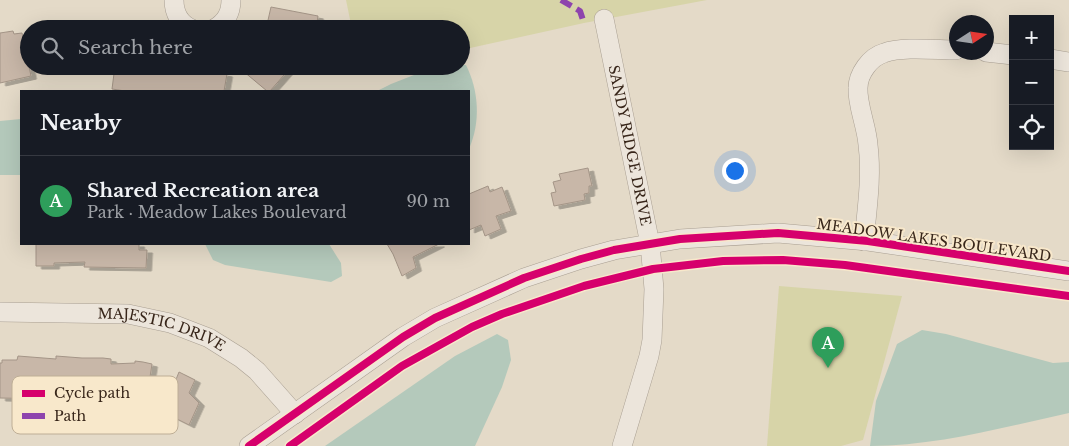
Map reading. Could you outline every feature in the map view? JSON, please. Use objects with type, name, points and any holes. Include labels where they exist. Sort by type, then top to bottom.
[{"type":"street","points":[[174,0],[176,15],[180,20]]},
{"type":"street","points":[[225,20],[230,10],[232,0]]},
{"type":"street","name":"SANDY RIDGE DRIVE","points":[[604,19],[650,244],[654,289],[652,340],[644,375],[622,446]]},
{"type":"street","points":[[864,241],[869,161],[867,137],[858,89],[862,73],[872,60],[884,52],[949,50]]},
{"type":"street","points":[[994,53],[1009,55]]},
{"type":"street","points":[[1054,60],[1069,62]]},
{"type":"street","name":"MEADOW LAKES BOULEVARD","points":[[249,446],[403,337],[462,305],[553,268],[614,250],[689,238],[778,233],[864,241],[1069,271]]},
{"type":"street","name":"MAJESTIC DRIVE","points":[[0,312],[128,314],[170,323],[209,338],[241,358],[258,371],[295,414]]},
{"type":"shaded area","points":[[346,0],[707,0],[584,23],[470,48],[470,20],[350,20]]},
{"type":"shaded area","points":[[414,75],[470,75],[476,96],[477,117],[470,146],[470,90],[379,90]]},
{"type":"shaded area","points":[[20,119],[20,175],[0,175],[0,121]]},
{"type":"shaded area","points":[[206,245],[330,245],[341,263],[342,276],[331,282],[225,265],[213,260]]},
{"type":"shaded area","points":[[779,286],[902,296],[863,440],[841,446],[767,446]]},
{"type":"shaded area","points":[[922,330],[946,334],[1053,363],[1069,362],[1069,413],[945,439],[920,443],[870,446],[876,401],[897,344]]},
{"type":"shaded area","points":[[497,334],[508,340],[511,360],[502,387],[475,446],[325,446],[455,356]]},
{"type":"building","points":[[271,7],[318,16],[317,20],[268,20]]},
{"type":"building","points":[[13,31],[14,34],[20,33],[20,75],[31,76],[0,83],[0,33]]},
{"type":"building","points":[[114,75],[227,75],[224,90],[112,89]]},
{"type":"building","points":[[248,75],[284,75],[271,90],[266,90]]},
{"type":"building","points":[[588,168],[592,186],[589,186],[589,193],[584,194],[585,200],[554,206],[551,193],[556,192],[553,182],[561,180],[559,174]]},
{"type":"building","points":[[488,186],[490,192],[502,187],[511,211],[496,216],[501,229],[485,236],[481,225],[470,230],[470,194]]},
{"type":"building","points":[[36,245],[139,245],[139,250],[147,250],[146,268],[84,267],[85,262],[54,263],[54,266],[36,266]]},
{"type":"building","points":[[388,245],[437,245],[413,257],[416,268],[402,276]]},
{"type":"building","points":[[18,356],[56,359],[56,356],[111,359],[111,364],[135,363],[135,361],[152,364],[150,376],[12,376],[12,398],[0,398],[0,363],[2,363],[2,360],[17,360]]},
{"type":"building","points":[[179,372],[195,380],[189,393],[199,403],[189,425],[178,420],[177,376]]},
{"type":"marked path","points":[[561,0],[580,11],[584,23]]},
{"type":"cycle path","points":[[249,446],[403,337],[435,318],[524,278],[614,250],[680,239],[778,233],[868,241],[1069,271]]},
{"type":"cycle path","points":[[290,446],[402,366],[472,327],[502,314],[584,286],[653,269],[723,261],[783,260],[845,265],[1069,296]]},
{"type":"place","name":"Shared Recreation area","points":[[828,368]]}]
